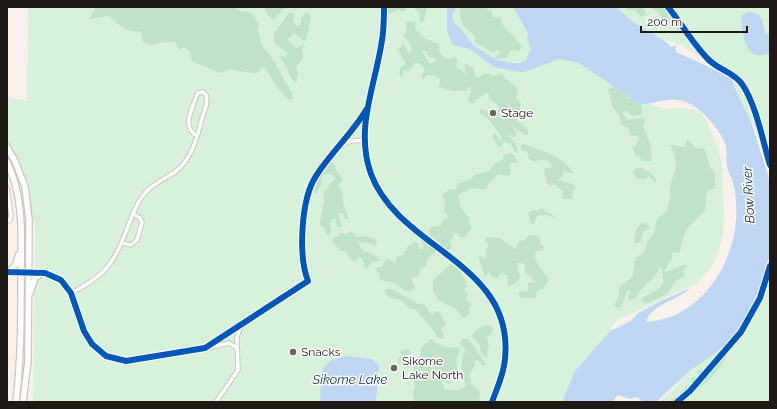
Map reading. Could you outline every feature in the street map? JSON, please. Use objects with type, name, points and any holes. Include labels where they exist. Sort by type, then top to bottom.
[{"type":"main road","points":[[7,147],[22,179],[27,196],[29,228],[28,360],[23,402]]},
{"type":"main road","points":[[7,162],[15,181],[20,201],[21,354],[16,402]]},
{"type":"main road","points":[[8,272],[18,259],[21,246]]},
{"type":"main road","points":[[28,299],[34,279],[42,273]]},
{"type":"street","points":[[205,348],[308,281],[304,266],[302,239],[308,196],[316,175],[340,146],[366,110],[382,44],[384,7]]},
{"type":"street","points":[[71,293],[88,285],[103,274],[112,263],[122,243],[140,200],[148,190],[176,171],[185,162],[197,136],[208,99],[202,92],[196,97],[188,124],[190,131],[197,136]]},
{"type":"street","points":[[340,146],[351,141],[365,140]]},
{"type":"street","points":[[7,188],[12,215],[10,220],[7,222]]},
{"type":"street","points":[[122,243],[132,245],[137,240],[142,222],[140,218],[133,214]]},
{"type":"street","points":[[8,272],[52,274],[60,279],[71,293],[88,339],[99,351],[112,358],[133,361],[230,343],[236,346],[238,351]]},
{"type":"street","points":[[216,402],[236,375],[239,366],[237,337],[242,325]]},
{"type":"green space","points":[[28,7],[545,7],[643,102],[662,108],[693,109],[701,113],[708,124],[719,151],[722,164],[724,224],[722,241],[711,268],[696,284],[617,320],[602,340],[577,368],[563,402],[33,402],[35,223],[32,217],[30,196],[24,175],[7,141],[7,97],[27,101]]},
{"type":"green space","points":[[96,7],[236,7],[240,11],[248,12],[255,16],[255,19],[259,23],[258,31],[262,46],[270,55],[292,93],[293,99],[289,100],[282,93],[264,67],[261,68],[258,73],[230,69],[220,73],[192,61],[190,52],[184,47],[179,50],[175,42],[164,42],[151,45],[142,41],[141,31],[137,32],[128,30],[116,23],[109,16],[89,19]]},
{"type":"green space","points":[[265,7],[291,7],[283,9],[274,20],[267,14]]},
{"type":"green space","points":[[388,7],[407,8],[404,12],[397,10],[390,14],[386,13]]},
{"type":"green space","points":[[414,7],[426,8],[426,14],[423,22],[419,22],[421,15]]},
{"type":"green space","points":[[460,7],[490,7],[486,10],[492,11],[493,17],[501,18],[502,24],[522,46],[520,51],[511,50],[506,58],[496,59],[496,56],[500,53],[499,50],[491,52],[475,42],[475,36],[467,30],[461,21]]},
{"type":"green space","points":[[616,7],[770,7],[770,170],[761,142],[732,80],[682,46],[652,34],[638,26]]},
{"type":"green space","points":[[625,7],[641,7],[644,9],[646,14],[641,17],[635,10],[628,10]]},
{"type":"green space","points":[[651,7],[674,7],[673,14],[677,19],[676,24],[684,29],[687,35],[675,28]]},
{"type":"green space","points":[[292,12],[295,16],[293,21],[297,26],[301,24],[301,18],[306,12],[310,14],[311,18],[306,41],[294,33],[287,40],[296,48],[304,44],[302,50],[303,58],[296,66],[298,73],[296,83],[290,76],[287,67],[280,58],[282,56],[286,57],[288,53],[274,43],[274,33],[289,13]]},
{"type":"green space","points":[[406,22],[416,22],[415,29],[426,39],[439,44],[439,51],[444,57],[449,59],[454,57],[458,60],[456,67],[466,74],[464,65],[466,64],[474,68],[474,74],[478,78],[486,73],[492,76],[501,74],[518,89],[516,98],[521,104],[517,121],[527,128],[529,133],[527,135],[523,134],[514,127],[516,137],[512,137],[508,134],[517,147],[518,154],[508,143],[504,142],[501,147],[497,145],[492,136],[495,133],[501,141],[502,138],[491,122],[480,113],[479,110],[482,109],[494,115],[500,108],[489,98],[488,93],[475,100],[474,103],[470,103],[468,99],[471,92],[470,86],[466,91],[452,91],[439,87],[440,79],[434,75],[427,75],[423,79],[421,78],[425,69],[418,63],[414,63],[413,67],[409,69],[409,72],[403,69],[403,77],[399,74],[401,67],[406,64],[397,49],[401,47],[403,43],[409,53],[412,51],[410,43],[403,35],[406,32]],"holes":[[[422,51],[426,51],[429,57],[436,58],[436,61],[430,64]]]},
{"type":"green space","points":[[611,87],[623,90],[628,98],[641,104],[641,115],[632,116],[624,110],[623,113],[627,120],[640,118],[645,120],[643,128],[650,144],[652,154],[651,161],[642,161],[639,156],[635,155],[632,146],[635,146],[639,139],[637,136],[630,135],[629,129],[621,124],[619,114],[613,108],[608,90]]},
{"type":"green space","points":[[687,139],[697,149],[703,148],[705,150],[710,168],[713,170],[715,176],[715,188],[707,191],[705,210],[687,229],[681,243],[680,252],[672,253],[672,259],[664,271],[666,272],[684,265],[687,266],[683,271],[685,276],[677,280],[667,294],[648,303],[643,303],[641,300],[643,298],[662,285],[662,269],[660,267],[655,276],[642,289],[637,297],[630,300],[628,297],[631,290],[628,290],[621,307],[617,308],[614,305],[619,296],[619,288],[633,276],[635,258],[644,253],[648,241],[654,233],[657,219],[667,210],[670,198],[670,186],[676,167],[675,155],[670,145],[685,147]]},
{"type":"green space","points":[[524,144],[558,158],[569,167],[574,174],[563,171],[562,177],[557,180],[573,184],[576,187],[573,192],[572,199],[564,199],[562,195],[564,192],[555,184],[551,186],[547,183],[544,170],[545,168],[551,168],[552,164],[543,160],[534,162],[528,158],[529,154],[521,149],[521,145]]},
{"type":"green space","points":[[512,153],[519,163],[510,163],[511,173],[509,176],[499,174],[489,183],[486,190],[473,188],[458,195],[461,208],[470,219],[469,223],[472,228],[464,238],[459,236],[458,233],[452,233],[454,236],[450,240],[452,245],[450,249],[447,250],[429,233],[430,227],[440,226],[442,221],[448,217],[444,210],[445,200],[442,197],[443,194],[450,189],[455,190],[459,183],[470,180],[474,175],[489,171],[494,164],[503,160],[503,155]]},
{"type":"green space","points":[[323,160],[334,163],[336,170],[343,179],[338,185],[343,194],[343,203],[349,219],[346,220],[343,214],[338,213],[342,227],[338,227],[336,219],[334,218],[330,221],[331,232],[328,235],[325,233],[326,229],[321,226],[320,223],[324,202],[324,191],[329,188],[329,184],[335,179],[332,174],[323,175],[321,185],[316,194],[314,192],[321,171],[319,162]]},
{"type":"green space","points":[[640,167],[652,174],[656,180],[655,183],[649,176],[645,179],[636,178],[633,171]]},
{"type":"green space","points":[[541,208],[554,216],[554,218],[546,214],[544,216],[539,215],[536,217],[534,224],[531,224],[528,213],[533,210],[539,211]]},
{"type":"green space","points":[[641,223],[646,223],[650,228],[643,232],[641,241],[636,244],[634,241],[636,230]]},
{"type":"green space","points":[[351,231],[356,237],[366,236],[376,240],[377,244],[374,246],[369,243],[358,242],[363,251],[372,254],[380,260],[371,263],[366,269],[362,258],[359,257],[355,261],[351,260],[346,252],[340,250],[332,242],[333,239],[341,233],[346,234]]},
{"type":"green space","points":[[534,235],[540,237],[540,243],[544,247],[543,250],[535,252],[536,259],[539,267],[549,279],[544,288],[537,292],[536,298],[522,298],[518,295],[520,291],[527,292],[529,289],[527,283],[536,282],[525,273],[525,265],[520,262],[517,264],[520,277],[517,282],[510,286],[507,284],[508,276],[503,273],[500,274],[497,279],[492,277],[488,272],[485,277],[478,256],[486,258],[485,250],[489,245],[485,241],[487,237],[500,238],[515,249],[520,241],[525,240],[528,236]]},
{"type":"green space","points":[[422,237],[437,251],[428,258],[426,266],[420,269],[419,276],[411,278],[415,288],[406,291],[394,283],[380,280],[380,275],[376,268],[382,267],[386,259],[396,263],[396,257],[403,255],[408,246],[415,242],[417,242],[420,250],[422,249],[424,246],[421,241]]},
{"type":"green space","points":[[770,257],[770,402],[660,402],[706,356],[758,296]]},
{"type":"green space","points":[[451,264],[459,270],[463,276],[467,286],[464,289],[468,295],[466,300],[472,304],[469,308],[470,314],[463,318],[456,309],[439,300],[433,292],[433,280]]},
{"type":"green space","points":[[387,289],[392,289],[418,304],[424,304],[431,314],[434,314],[434,311],[440,313],[446,324],[441,329],[444,334],[443,339],[437,337],[435,332],[415,309],[410,309],[401,300],[390,298],[386,295],[385,291]]},
{"type":"green space","points":[[490,325],[493,328],[492,333],[487,337],[489,347],[487,349],[487,357],[485,357],[481,353],[480,345],[472,336],[480,328]]},
{"type":"green space","points":[[466,338],[486,364],[483,366],[478,360],[475,360],[475,366],[470,373],[471,384],[480,392],[479,401],[414,402],[413,393],[415,387],[412,377],[414,369],[412,366],[405,368],[398,363],[398,358],[402,356],[400,351],[407,349],[412,353],[408,355],[409,359],[416,360],[421,355],[421,347],[431,339],[442,347],[459,348],[460,351],[456,364],[459,377],[450,377],[452,382],[449,384],[443,381],[442,382],[445,390],[458,390],[466,386],[463,378],[465,374],[461,367],[466,350],[460,343],[462,339]]},
{"type":"green space","points":[[734,339],[737,341],[731,347],[722,364],[707,382],[694,391],[684,402],[668,402],[679,395],[686,386],[691,384],[692,378],[700,375],[697,373],[698,370],[712,368],[713,358],[723,354],[725,350],[724,346]]},
{"type":"water","name":"Bow River","points":[[447,7],[456,7],[452,16],[454,23],[461,29],[473,45],[497,60],[520,63],[526,60],[531,49],[527,38],[528,33],[513,7],[616,7],[633,22],[665,41],[671,47],[677,45],[675,50],[676,52],[731,77],[750,119],[768,175],[770,186],[770,254],[760,288],[741,326],[722,348],[691,370],[656,402],[643,402],[637,397],[630,399],[618,395],[612,402],[562,402],[575,371],[610,331],[631,321],[638,313],[690,288],[679,296],[659,306],[649,316],[646,322],[665,319],[681,312],[696,301],[709,288],[719,273],[728,257],[736,221],[736,200],[732,179],[728,169],[724,140],[709,119],[689,103],[676,100],[665,100],[639,104],[579,63],[560,59],[524,72],[494,67],[470,49],[453,45],[447,32]]},
{"type":"water","points":[[748,12],[755,13],[762,19],[764,30],[770,36],[770,53],[757,55],[749,49],[746,44],[742,32],[742,15]]},
{"type":"water","name":"Sikome Lake","points":[[346,356],[372,359],[379,365],[376,402],[320,402],[321,378],[325,366],[336,358]]},
{"type":"cycle path","points":[[384,7],[382,41],[365,126],[367,158],[371,174],[385,200],[405,221],[474,278],[492,300],[503,326],[505,359],[502,376],[492,402]]},
{"type":"cycle path","points":[[668,7],[704,55],[714,64],[739,80],[742,84],[747,92],[759,123],[770,165]]},
{"type":"cycle path","points":[[7,272],[45,273],[61,280],[71,293],[84,331],[92,344],[106,356],[126,361],[205,348],[308,281],[305,270],[302,242],[304,212],[311,186],[322,167],[366,110]]},
{"type":"cycle path","points":[[677,402],[690,391],[741,332],[760,298],[770,266]]},
{"type":"place","name":"Stage","points":[[493,113]]},
{"type":"place","name":"Snacks","points":[[293,352]]},
{"type":"place","name":"Sikome Lake North","points":[[394,368]]}]
